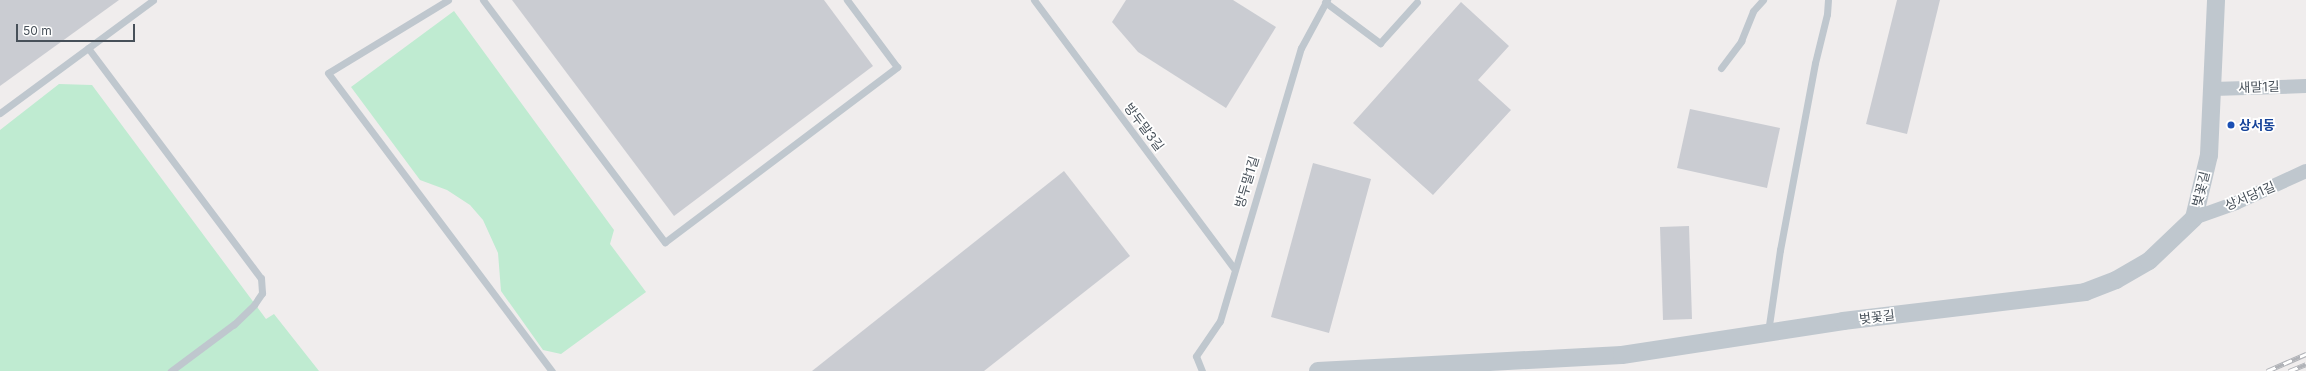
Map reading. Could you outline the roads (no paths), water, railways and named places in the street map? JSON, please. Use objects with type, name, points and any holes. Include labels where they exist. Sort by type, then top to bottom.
[{"type":"street","name":"벚꽃길","points":[[1318,371],[1622,355],[1843,321],[2085,292],[2116,280],[2149,261],[2194,218],[2209,155],[2216,0]]},
{"type":"street","name":"새말1길","points":[[2213,89],[2306,86]]},
{"type":"street","name":"상서당1길","points":[[2194,218],[2236,203],[2306,171]]},
{"type":"lane","points":[[0,113],[153,0]]},
{"type":"lane","points":[[448,0],[328,73],[552,371]]},
{"type":"lane","points":[[483,0],[665,242],[897,67],[847,0]]},
{"type":"lane","points":[[1721,68],[1741,41],[1753,11],[1762,0]]},
{"type":"lane","points":[[1768,333],[1782,242],[1815,63],[1827,14],[1828,0]]},
{"type":"lane","points":[[1326,1],[1380,43],[1417,2]]},
{"type":"lane","name":"방두말1길","points":[[1202,371],[1196,356],[1220,321],[1234,268],[1301,48],[1326,1]]},
{"type":"lane","name":"방두말3길","points":[[1038,2],[1234,268]]},
{"type":"lane","points":[[88,48],[261,278],[262,293],[254,305],[234,324],[171,371]]},
{"type":"railway","points":[[2267,371],[2306,354]]},
{"type":"railway","points":[[2289,371],[2306,364]]},
{"type":"place","name":"상서동","points":[[2231,125]]}]
